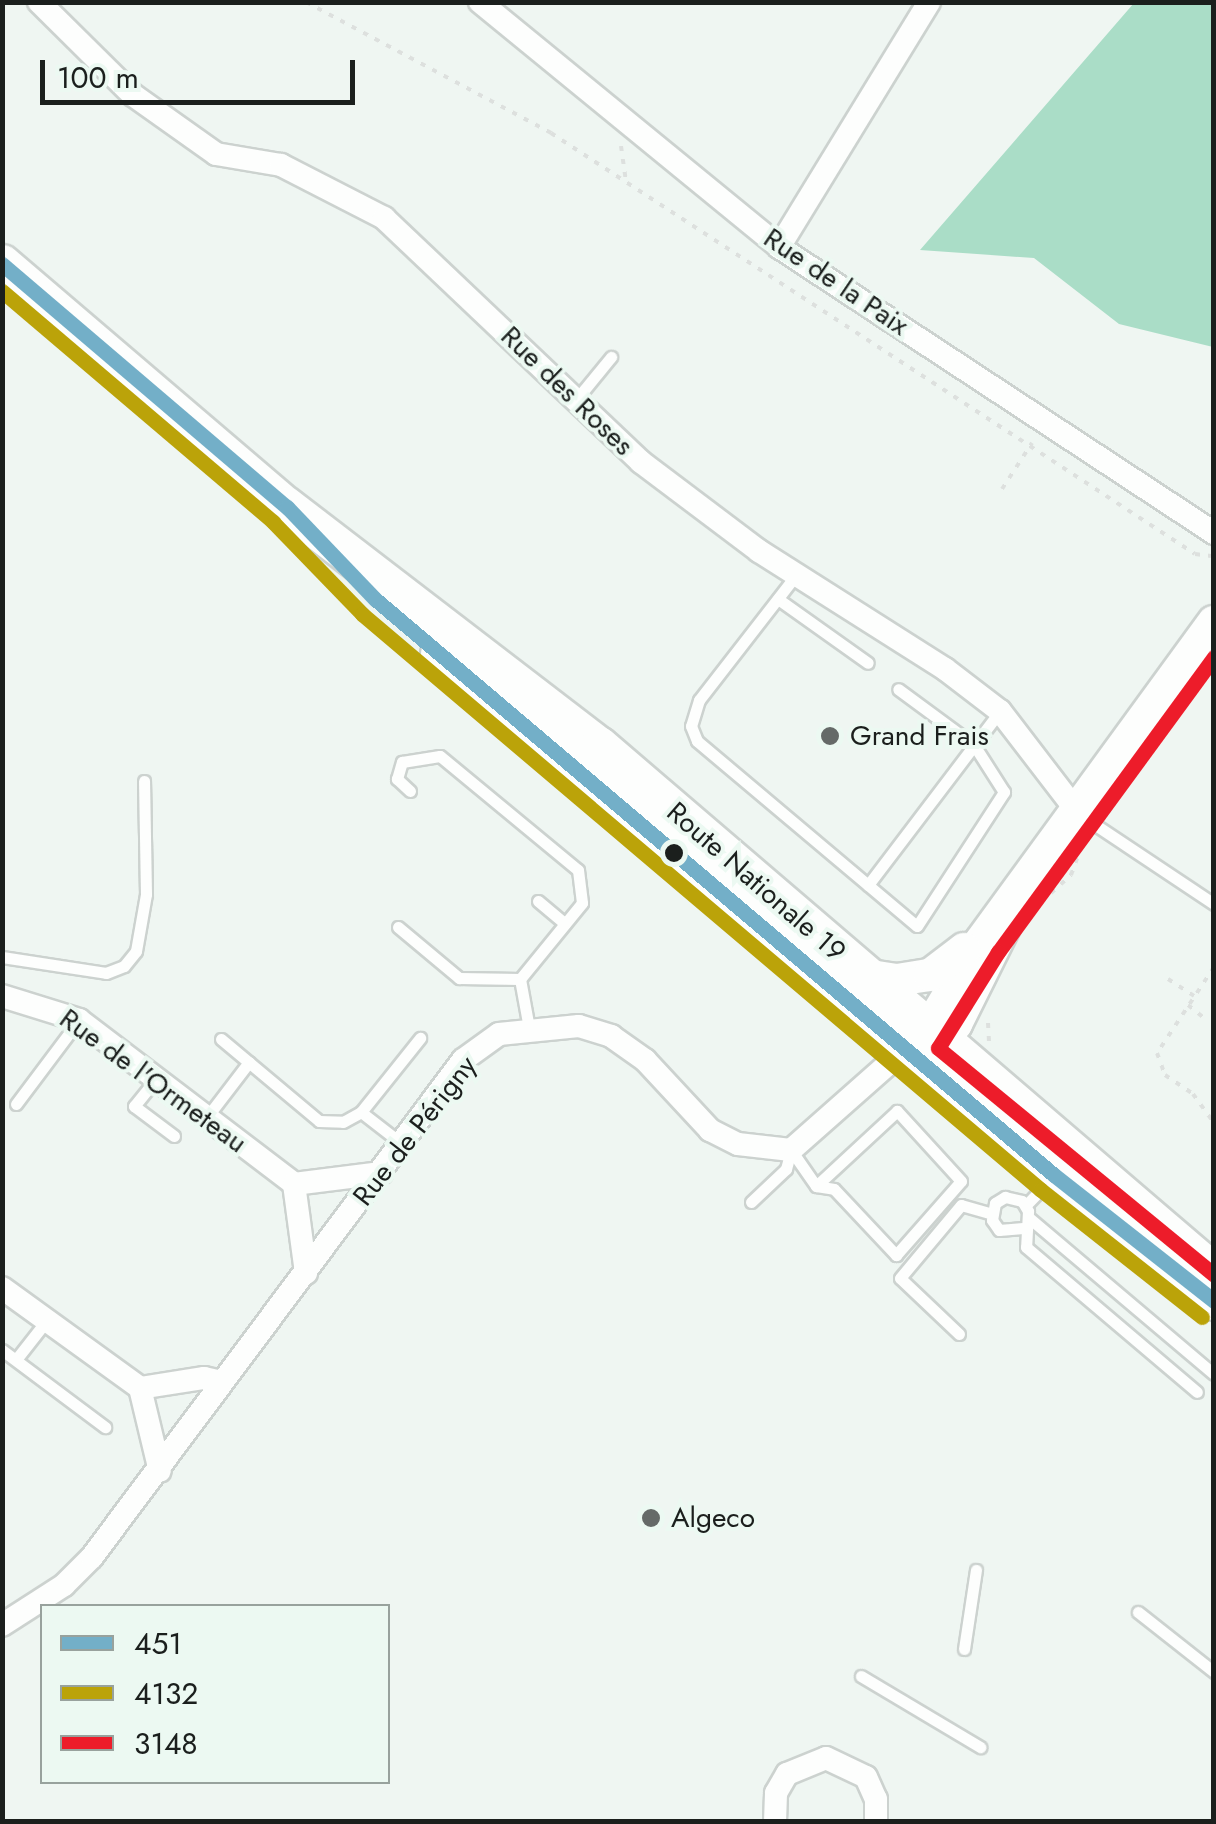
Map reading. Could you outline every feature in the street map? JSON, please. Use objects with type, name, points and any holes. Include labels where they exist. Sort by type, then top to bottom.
[{"type":"main road","name":"Route Nationale 19","points":[[2,264],[287,507],[599,746],[864,975],[916,1040],[986,1072],[1214,1273]]},
{"type":"main road","name":"Route Nationale 19","points":[[287,507],[375,599],[916,1040],[1054,1176],[1214,1302]]},
{"type":"street","name":"Rue des Roses","points":[[38,2],[133,94],[216,154],[281,165],[384,218],[641,462],[796,575],[946,668],[1000,711],[1078,814]]},
{"type":"street","name":"Rue de la Paix","points":[[480,2],[779,247],[1214,532]]},
{"type":"street","points":[[779,247],[929,2]]},
{"type":"street","points":[[791,1150],[916,1040],[981,941],[1018,899],[1214,622]]},
{"type":"street","points":[[864,975],[896,980],[943,970],[988,918],[1018,899]]},
{"type":"street","points":[[986,1072],[972,1027],[1018,899]]},
{"type":"street","name":"Rue de l'Ormeteau","points":[[2,996],[79,1020],[294,1184]]},
{"type":"street","points":[[916,1040],[956,1024],[982,997]]},
{"type":"street","name":"Rue de Périgny","points":[[2,1624],[64,1585],[160,1471],[462,1060],[499,1034],[579,1026],[611,1036],[645,1060],[710,1130],[738,1144],[791,1150]]},
{"type":"street","points":[[306,1273],[294,1184],[381,1173]]},
{"type":"street","points":[[2,1288],[140,1388],[160,1471]]},
{"type":"street","points":[[140,1388],[204,1378],[222,1382]]},
{"type":"street","points":[[775,1822],[776,1793],[787,1774],[826,1758],[847,1762],[866,1777],[876,1800],[876,1822]]},
{"type":"lane","points":[[575,401],[611,356]]},
{"type":"lane","points":[[796,575],[699,700],[690,726],[697,741],[916,926],[1004,792],[974,745],[898,688]]},
{"type":"lane","points":[[778,599],[868,663]]},
{"type":"lane","points":[[868,885],[1000,711]]},
{"type":"lane","points":[[410,791],[397,779],[402,762],[440,756],[578,870],[582,903],[520,979]]},
{"type":"lane","points":[[2,957],[106,973],[124,966],[136,951],[146,894],[144,780]]},
{"type":"lane","points":[[1078,814],[1214,904]]},
{"type":"lane","points":[[538,901],[566,924]]},
{"type":"lane","points":[[398,928],[459,978],[520,979]]},
{"type":"lane","points":[[520,979],[529,1028]]},
{"type":"lane","points":[[16,1104],[79,1020]]},
{"type":"lane","points":[[221,1039],[319,1121],[343,1122],[361,1112],[420,1038]]},
{"type":"lane","points":[[207,1117],[249,1062]]},
{"type":"lane","points":[[156,1078],[134,1106],[174,1136]]},
{"type":"lane","points":[[791,1150],[816,1186],[834,1189],[896,1256],[961,1181],[896,1111],[816,1186]]},
{"type":"lane","points":[[361,1112],[403,1144]]},
{"type":"lane","points":[[752,1202],[786,1170],[791,1150]]},
{"type":"lane","points":[[959,1334],[900,1278],[961,1206],[992,1214],[1005,1233],[1025,1217],[1054,1176]]},
{"type":"lane","points":[[992,1214],[1005,1197],[1214,1374]]},
{"type":"lane","points":[[1025,1217],[1026,1248],[1197,1392]]},
{"type":"lane","points":[[18,1357],[47,1320]]},
{"type":"lane","points":[[2,1350],[18,1357],[104,1427]]},
{"type":"lane","points":[[964,1649],[976,1570]]},
{"type":"lane","points":[[1138,1612],[1214,1672]]},
{"type":"lane","points":[[862,1676],[980,1746]]},
{"type":"path","points":[[306,2],[551,134],[1195,554],[1214,555]]},
{"type":"path","points":[[1002,489],[1044,421]]},
{"type":"path","points":[[1214,967],[1157,1053],[1165,1075],[1193,1094],[1214,1123]]},
{"type":"path","points":[[1168,979],[1194,996]]},
{"type":"path","points":[[982,997],[989,1047],[986,1072]]},
{"type":"path","points":[[1188,1006],[1205,1020]]},
{"type":"green space","points":[[1134,3],[1213,3],[1213,347],[1119,324],[1034,258],[920,250]]},
{"type":"transit line","name":"451","points":[[2,264],[287,507],[375,599],[1054,1175],[1214,1301]]},
{"type":"transit line","name":"4132","points":[[2,291],[273,522],[362,614],[1041,1190],[1202,1317]]},
{"type":"transit line","name":"3148","points":[[1214,657],[998,952],[938,1048],[1214,1275]]},
{"type":"place","name":"Grand Frais","points":[[830,736]]},
{"type":"place","name":"Algeco","points":[[651,1518]]}]
